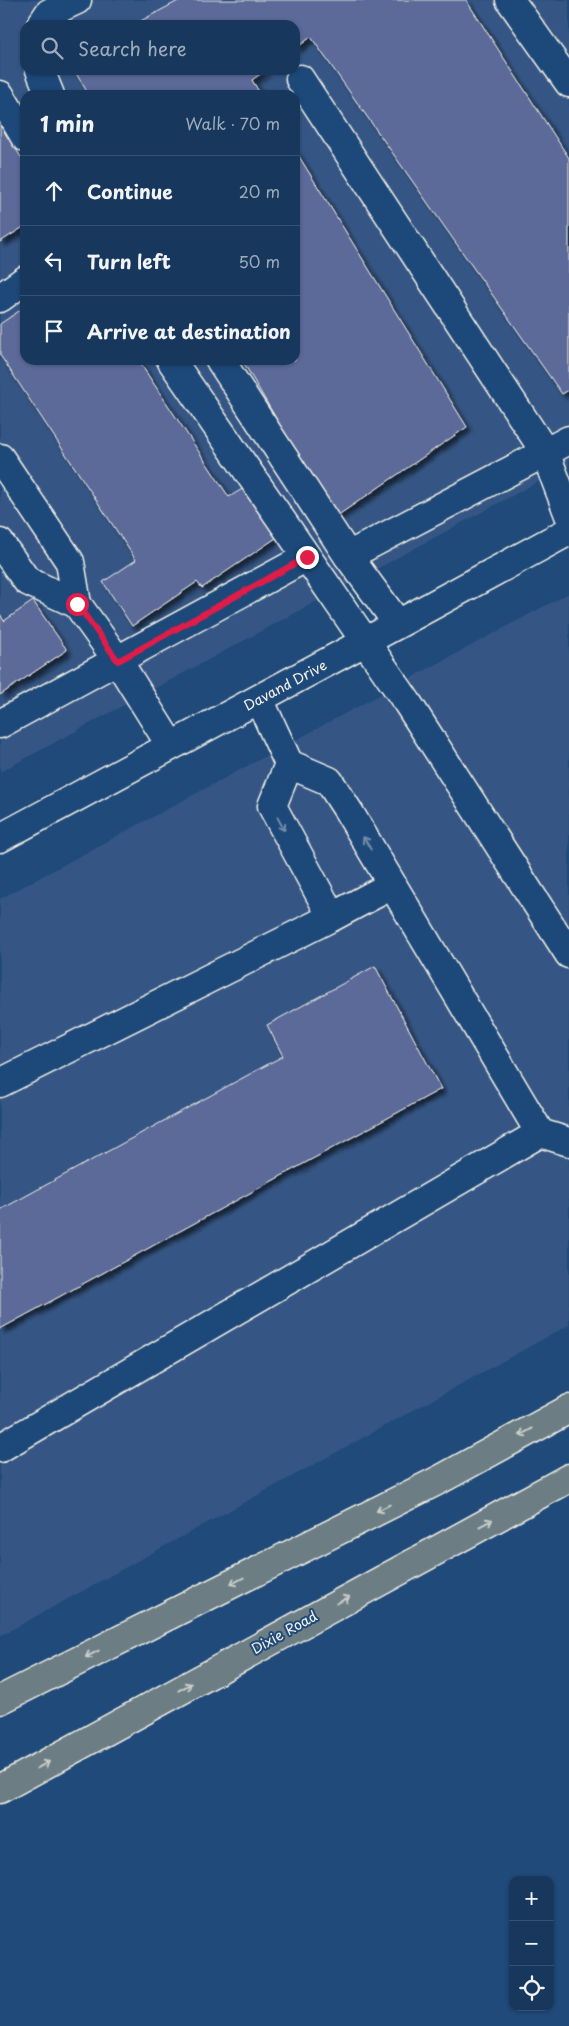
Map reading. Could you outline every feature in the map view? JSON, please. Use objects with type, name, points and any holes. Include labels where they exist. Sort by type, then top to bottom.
[{"type":"main road","points":[[0,1700],[441,1479],[569,1409]]},
{"type":"main road","name":"Dixie Road","points":[[0,1789],[569,1478]]},
{"type":"street","points":[[44,20],[49,13],[77,0]]},
{"type":"street","points":[[510,0],[569,84]]},
{"type":"street","points":[[42,75],[48,90]]},
{"type":"street","points":[[300,79],[545,452],[569,515]]},
{"type":"street","points":[[0,95],[20,129]]},
{"type":"street","points":[[0,298],[20,284]]},
{"type":"street","points":[[174,365],[366,642],[569,954]]},
{"type":"street","points":[[223,365],[348,556],[398,624]]},
{"type":"street","points":[[348,556],[569,440]]},
{"type":"street","points":[[0,458],[70,562],[77,604],[118,661],[171,746]]},
{"type":"street","name":"Davand Drive","points":[[0,838],[569,531]]},
{"type":"street","points":[[0,543],[27,581],[77,604]]},
{"type":"street","points":[[0,724],[307,557]]},
{"type":"street","points":[[259,699],[289,764],[329,782],[540,1133],[569,1142]]},
{"type":"street","points":[[289,764],[272,806],[332,917]]},
{"type":"street","points":[[0,1083],[332,917],[392,885]]},
{"type":"street","points":[[0,1448],[540,1133]]},
{"type":"shaded area","points":[[0,0],[569,0],[569,465],[0,772]]},
{"type":"shaded area","points":[[569,593],[569,1325],[0,1636],[0,899]]},
{"type":"building","points":[[180,0],[466,0],[569,158],[569,390],[562,394],[311,37],[300,45],[300,20],[142,20]]},
{"type":"building","points":[[77,75],[259,75],[252,80],[258,90],[86,90]]},
{"type":"building","points":[[0,125],[20,155],[20,229],[0,242]]},
{"type":"building","points":[[300,158],[467,427],[334,518],[245,365],[300,365]]},
{"type":"building","points":[[20,310],[20,365],[141,365],[229,497],[244,488],[276,538],[202,588],[197,582],[132,626],[103,582],[136,560],[0,355],[0,324]]},
{"type":"building","points":[[33,601],[67,650],[0,695],[0,614],[4,621]]},
{"type":"building","points":[[375,966],[441,1089],[0,1329],[0,1210],[283,1056],[267,1025]]},
{"type":"route","points":[[77,604],[118,661],[307,557]]}]
